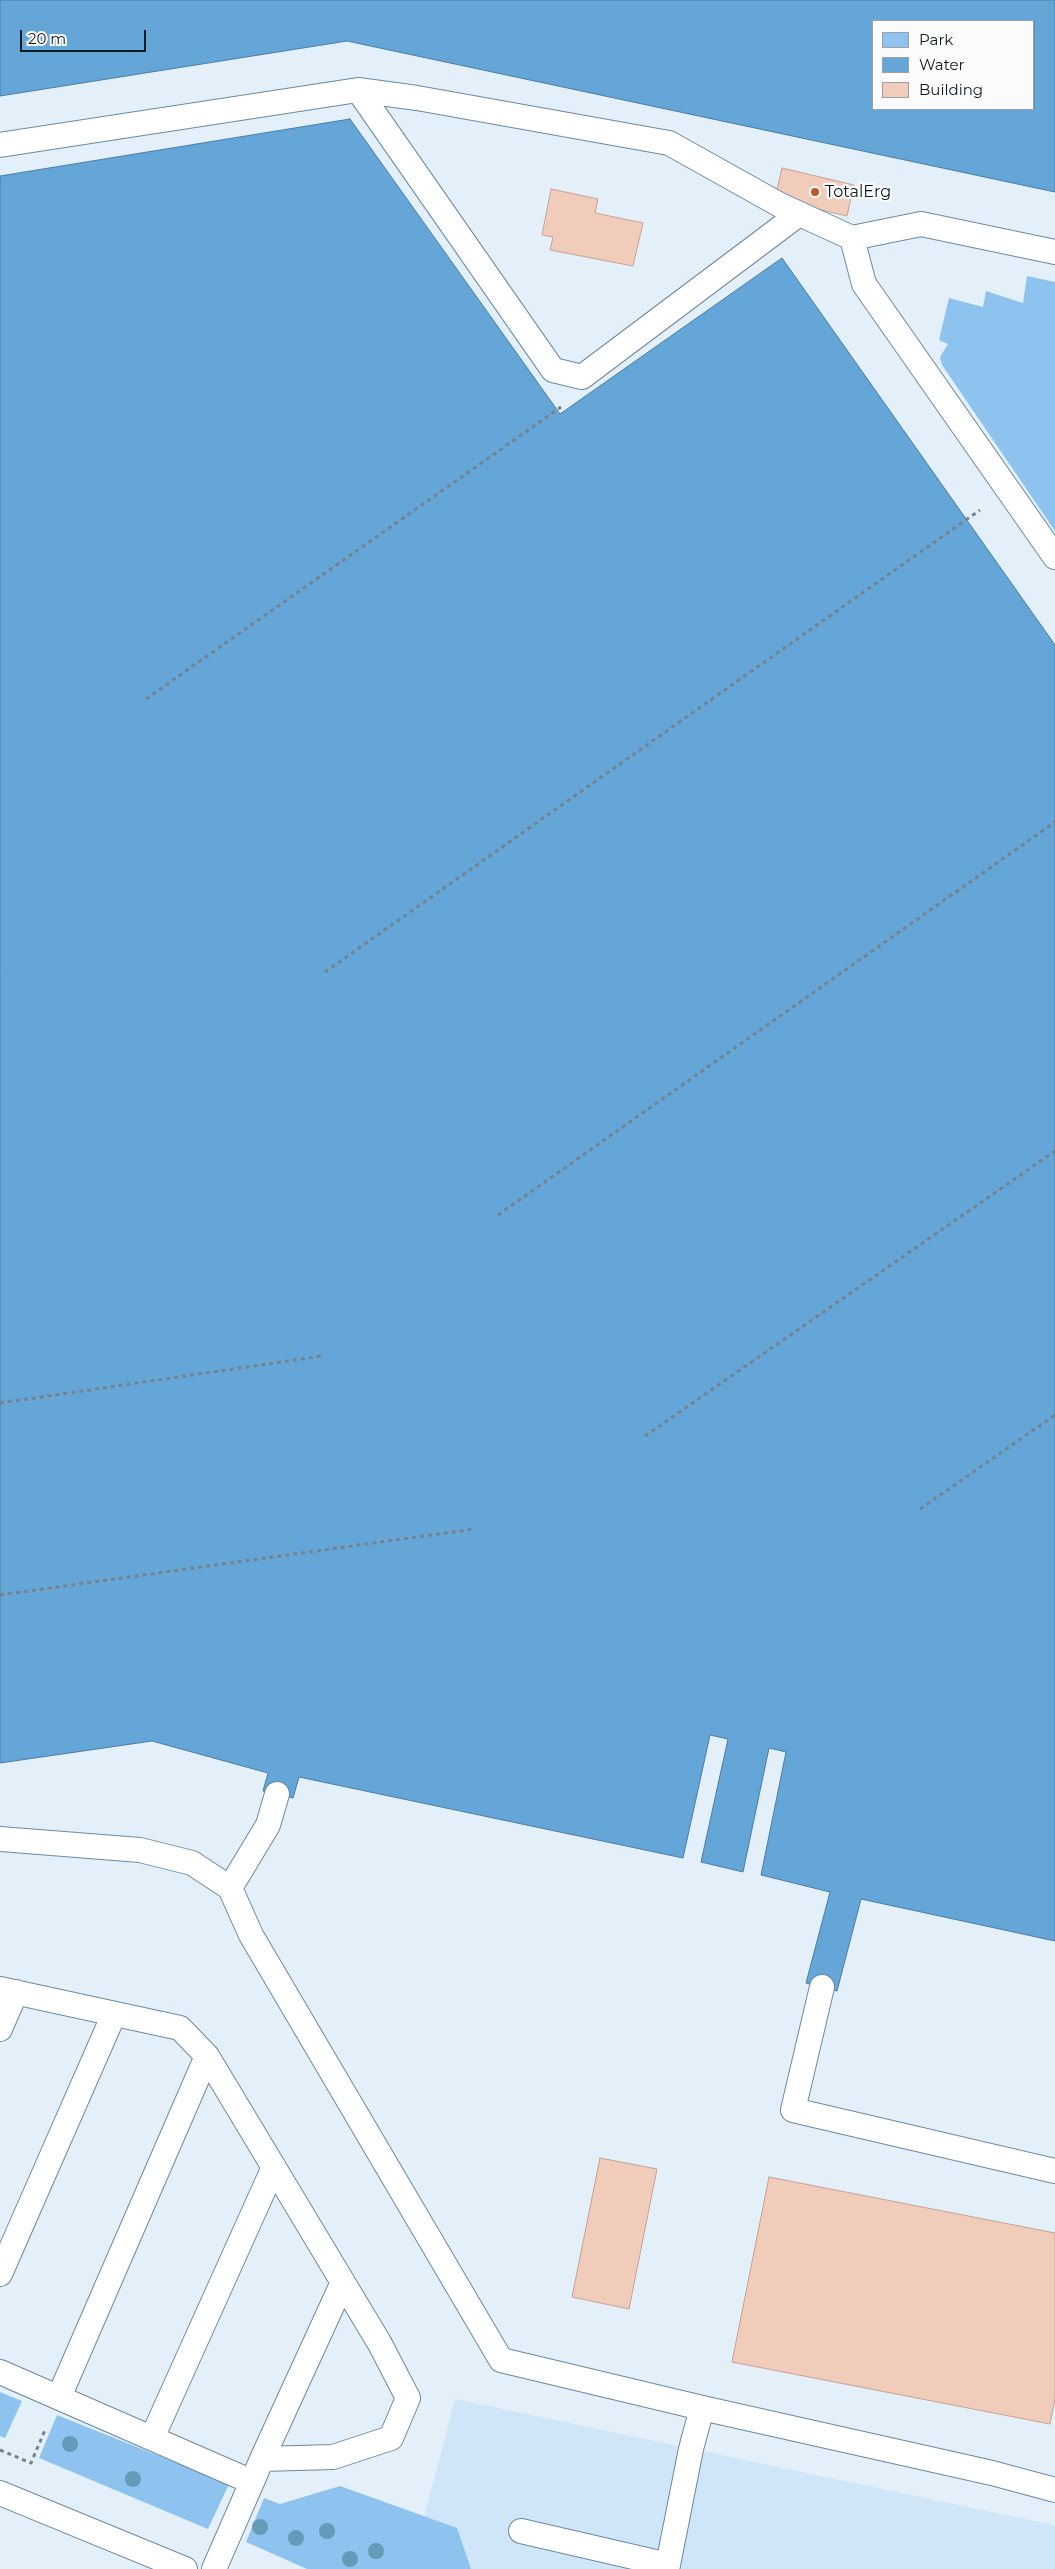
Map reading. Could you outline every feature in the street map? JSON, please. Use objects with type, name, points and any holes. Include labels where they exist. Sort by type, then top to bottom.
[{"type":"lane","points":[[358,90],[553,370],[582,377],[799,214]]},
{"type":"lane","points":[[0,145],[358,90],[417,98],[669,143],[799,214],[852,238],[921,224],[1055,252]]},
{"type":"lane","points":[[852,238],[864,284],[1055,557]]},
{"type":"lane","points":[[230,1888],[268,1825],[277,1794]]},
{"type":"lane","points":[[0,1839],[140,1850],[192,1862],[230,1888],[251,1935],[502,2360],[702,2408],[992,2473],[1055,2490]]},
{"type":"lane","points":[[822,1987],[793,2110],[1055,2172]]},
{"type":"lane","points":[[0,2029],[8,1990],[180,2028],[207,2056],[380,2344],[408,2398],[391,2438],[333,2457],[262,2459]]},
{"type":"lane","points":[[0,2274],[114,2014]]},
{"type":"lane","points":[[59,2397],[207,2056]]},
{"type":"lane","points":[[152,2438],[274,2167]]},
{"type":"lane","points":[[214,2569],[343,2282]]},
{"type":"lane","points":[[0,2372],[252,2482]]},
{"type":"lane","points":[[521,2531],[676,2567],[691,2449],[702,2408]]},
{"type":"lane","points":[[0,2493],[186,2569]]},
{"type":"path","points":[[146,699],[563,406]]},
{"type":"path","points":[[325,972],[973,516]]},
{"type":"path","points":[[498,1215],[1055,822]]},
{"type":"path","points":[[645,1436],[1055,1151]]},
{"type":"path","points":[[0,1403],[322,1356]]},
{"type":"path","points":[[920,1510],[1055,1414]]},
{"type":"path","points":[[0,1595],[474,1529]]},
{"type":"path","points":[[0,2450],[30,2463],[59,2397]]},
{"type":"shaded area","points":[[455,2399],[1053,2525],[1055,2527],[1055,2569],[471,2569],[424,2518]]},
{"type":"green space","points":[[1027,276],[1055,282],[1055,531],[942,365],[940,357],[948,344],[939,340],[949,298],[983,307],[986,291],[1023,303]]},
{"type":"green space","points":[[0,2392],[22,2401],[5,2438],[0,2436]]},
{"type":"green space","points":[[57,2415],[229,2484],[208,2529],[39,2458]]},
{"type":"green space","points":[[340,2486],[457,2528],[471,2569],[307,2569],[246,2542],[264,2498],[280,2504]]},
{"type":"water","points":[[0,0],[1055,0],[1055,192],[347,41],[0,96]]},
{"type":"water","points":[[350,119],[560,414],[782,258],[1055,645],[1055,1941],[861,1899],[837,1991],[806,1983],[830,1892],[761,1875],[786,1752],[769,1748],[743,1872],[701,1862],[728,1739],[710,1735],[683,1858],[299,1777],[293,1798],[263,1791],[268,1773],[152,1741],[0,1763],[0,176]]},
{"type":"building","name":"TotalErg","points":[[782,168],[854,185],[847,216],[775,199]]},
{"type":"building","points":[[551,189],[598,199],[595,213],[643,223],[633,266],[550,250],[553,237],[542,235]]},
{"type":"building","points":[[600,2158],[657,2169],[629,2309],[572,2297]]},
{"type":"building","points":[[769,2177],[1055,2233],[1055,2399],[1050,2424],[732,2362]]},
{"type":"place","name":"TotalErg","points":[[815,192]]}]
